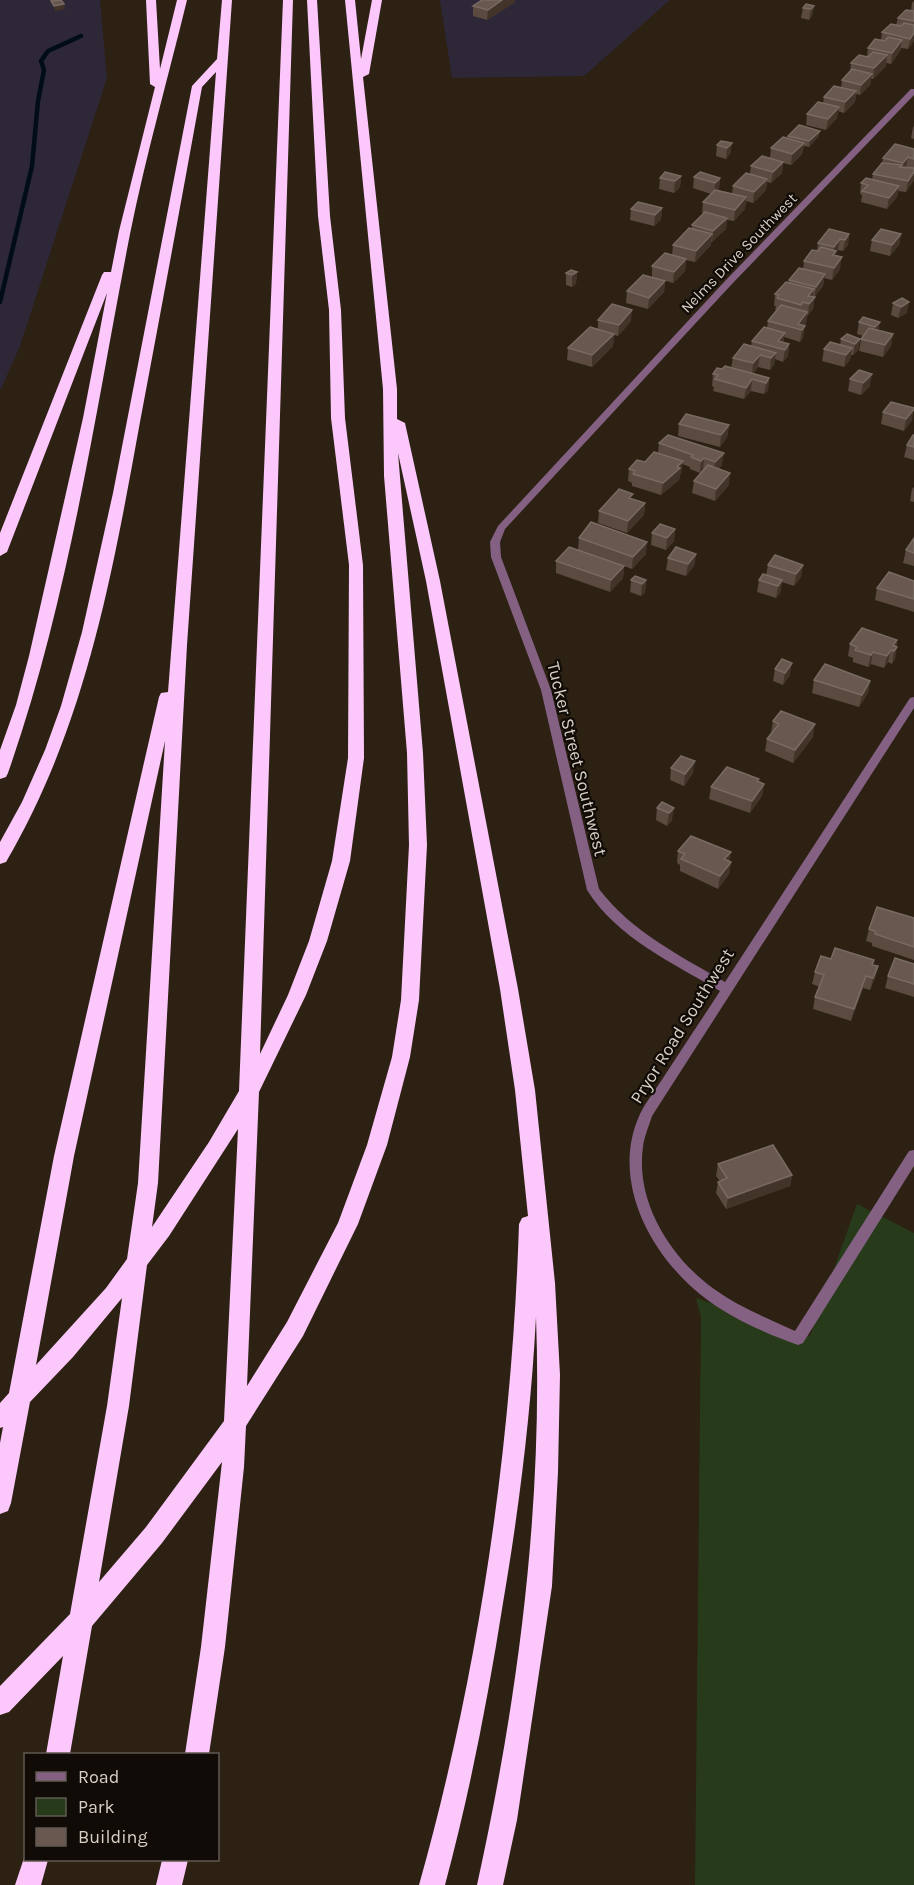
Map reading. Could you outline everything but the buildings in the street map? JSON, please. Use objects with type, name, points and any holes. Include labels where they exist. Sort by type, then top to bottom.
[{"type":"highway","points":[[151,0],[155,104]]},
{"type":"highway","points":[[0,773],[24,705],[37,656],[90,418],[125,231],[182,0]]},
{"type":"highway","points":[[58,1753],[118,1406],[148,1183],[179,645],[227,0]]},
{"type":"highway","points":[[197,1753],[213,1647],[233,1467],[253,997],[285,30],[288,0]]},
{"type":"highway","points":[[0,1418],[65,1350],[113,1294],[162,1230],[216,1148],[263,1068],[297,995],[318,941],[341,861],[356,758],[356,565],[338,418],[336,310],[324,216],[312,0]]},
{"type":"highway","points":[[0,1703],[90,1611],[154,1535],[219,1448],[295,1329],[348,1224],[377,1145],[401,1057],[410,1000],[418,845],[415,753],[391,487],[390,389],[350,0]]},
{"type":"highway","points":[[361,109],[367,53],[377,0]]},
{"type":"highway","points":[[0,858],[30,802],[69,706],[90,632],[120,493],[197,86],[223,59]]},
{"type":"highway","points":[[0,552],[125,231]]},
{"type":"highway","points":[[390,389],[433,581],[509,989],[525,1090],[545,1283],[549,1375],[547,1472],[540,1586],[506,1808],[490,1885]]},
{"type":"highway","points":[[0,1503],[64,1156],[179,645]]},
{"type":"highway","points":[[432,1885],[474,1708],[501,1553],[517,1421],[529,1258],[530,1173],[525,1090]]},
{"type":"highway","points":[[28,1885],[35,1861]]},
{"type":"highway","points":[[169,1885],[175,1861]]},
{"type":"street","name":"Nelms Drive Southwest","points":[[586,436],[728,283],[914,91]]},
{"type":"street","name":"Tucker Street Southwest","points":[[586,436],[501,528],[495,542],[496,557],[546,690],[593,890],[604,907],[622,924],[726,989]]},
{"type":"street","name":"Pryor Road Southwest","points":[[914,700],[646,1115],[636,1149],[636,1185],[651,1229],[684,1273],[726,1304],[798,1339],[914,1155]]},
{"type":"shaded area","points":[[0,0],[100,0],[107,78],[20,346],[0,391]]},
{"type":"shaded area","points":[[440,0],[670,0],[584,76],[452,78]]},
{"type":"green space","points":[[857,1204],[914,1233],[914,1885],[695,1885],[701,1317],[696,1298],[810,1336]]},
{"type":"waterway","points":[[0,302],[32,166],[38,101],[44,70],[41,61],[48,51],[81,36]]}]
